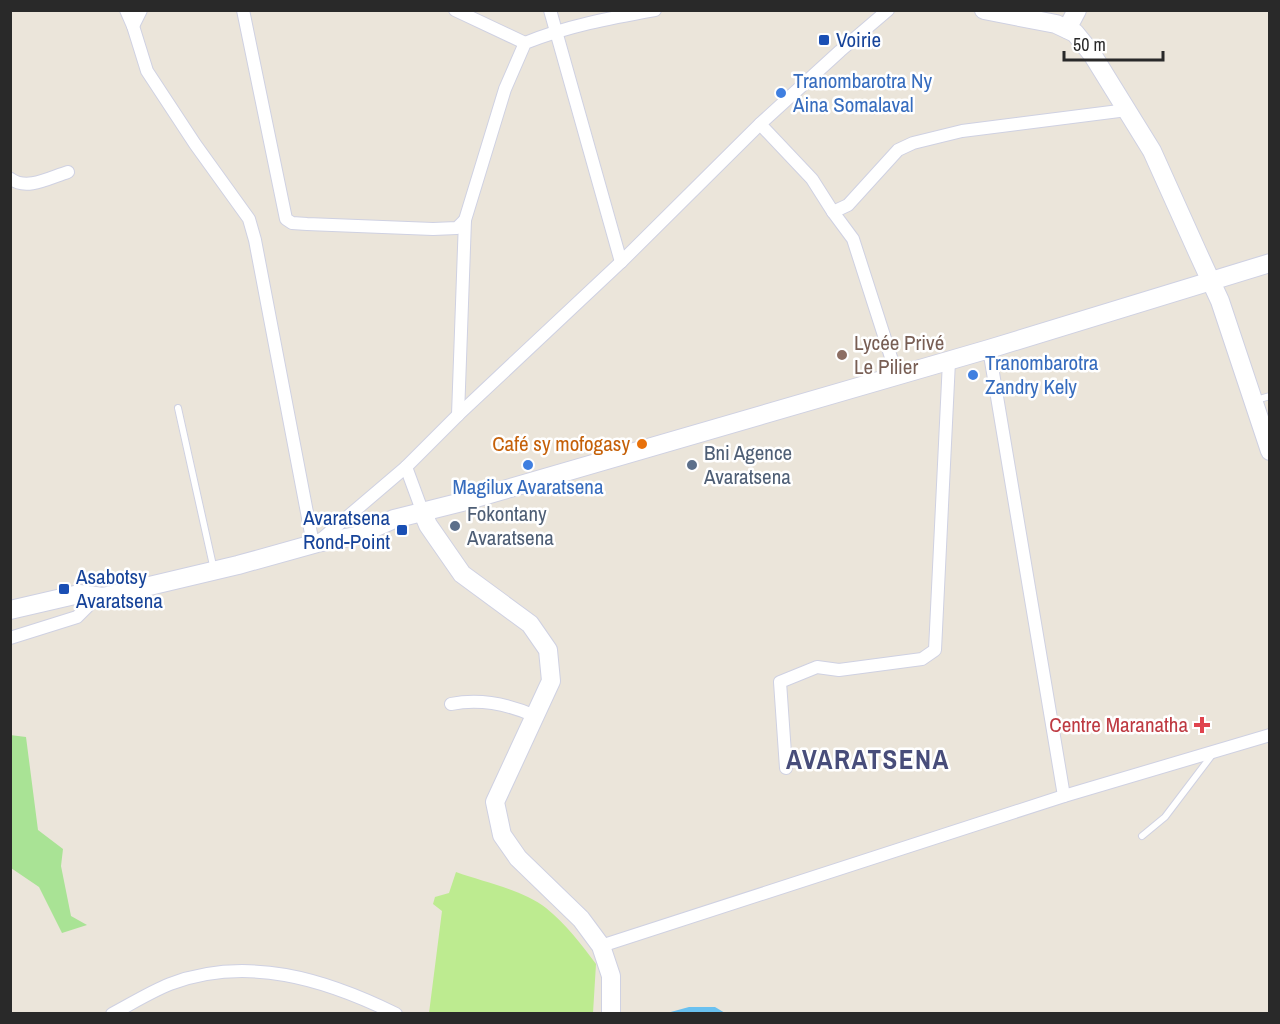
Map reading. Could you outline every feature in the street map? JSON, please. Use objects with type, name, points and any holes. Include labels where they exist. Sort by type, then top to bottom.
[{"type":"street","points":[[126,10],[147,71],[195,144],[249,219],[315,543]]},
{"type":"street","points":[[133,26],[141,10]]},
{"type":"street","points":[[243,10],[286,219],[300,224],[433,229],[457,228],[465,220]]},
{"type":"street","points":[[455,10],[525,43]]},
{"type":"street","points":[[550,10],[621,262]]},
{"type":"street","points":[[458,415],[465,220],[505,89],[525,43],[555,31],[655,10]]},
{"type":"street","points":[[315,543],[406,467],[621,262],[760,124],[888,10]]},
{"type":"street","points":[[984,10],[1056,24],[1076,33],[1092,54],[1152,151],[1220,301],[1262,398],[1269,451]]},
{"type":"street","points":[[1066,29],[1077,10]]},
{"type":"street","points":[[833,212],[848,205],[898,150],[913,143],[962,131],[1127,110]]},
{"type":"street","points":[[760,124],[812,179],[853,239],[897,376]]},
{"type":"street","points":[[11,179],[18,184],[29,184],[68,172]]},
{"type":"street","points":[[10,638],[77,617],[91,603],[103,597],[315,543],[356,536],[394,519],[423,513],[949,361],[1269,263]]},
{"type":"street","points":[[989,349],[1064,796]]},
{"type":"street","points":[[786,768],[780,682],[817,667],[839,670],[922,659],[935,650],[949,361]]},
{"type":"street","points":[[406,467],[428,525],[462,574],[530,624],[548,650],[551,681],[495,802],[502,835],[518,858],[581,919],[601,946],[611,976],[610,1014]]},
{"type":"street","points":[[10,610],[79,594],[103,597]]},
{"type":"street","points":[[451,704],[464,701],[490,702],[511,706],[535,716]]},
{"type":"street","points":[[601,946],[1064,796],[1269,735]]},
{"type":"street","points":[[112,1014],[169,984],[196,976],[226,971],[262,970],[300,977],[365,1000],[396,1014]]},
{"type":"lane","points":[[178,408],[214,570]]},
{"type":"lane","points":[[1142,836],[1165,817],[1214,752]]},
{"type":"green space","points":[[10,735],[26,737],[38,830],[63,849],[61,866],[71,916],[87,925],[62,933],[39,887],[11,868]]},
{"type":"green space","points":[[456,872],[526,896],[546,908],[560,921],[596,964],[593,1013],[429,1013],[442,911],[433,904],[435,897],[449,893]]},
{"type":"water","points":[[689,1007],[715,1007],[725,1013],[667,1013]]},
{"type":"place","name":"Voirie","points":[[824,40]]},
{"type":"place","name":"Tranombarotra Ny Aina Somalaval","points":[[781,93]]},
{"type":"place","name":"Lycée Privé Le Pilier","points":[[842,355]]},
{"type":"place","name":"Tranombarotra Zandry Kely","points":[[973,375]]},
{"type":"place","name":"Café sy mofogasy","points":[[642,444]]},
{"type":"place","name":"Magilux Avaratsena","points":[[528,465]]},
{"type":"place","name":"Bni Agence Avaratsena","points":[[692,465]]},
{"type":"place","name":"Fokontany Avaratsena","points":[[455,526]]},
{"type":"place","name":"Avaratsena Rond-Point","points":[[402,530]]},
{"type":"place","name":"Asabotsy Avaratsena","points":[[64,589]]},
{"type":"place","name":"Centre Maranatha","points":[[1202,725]]},
{"type":"district","name":"AVARATSENA","points":[[868,760]]}]
